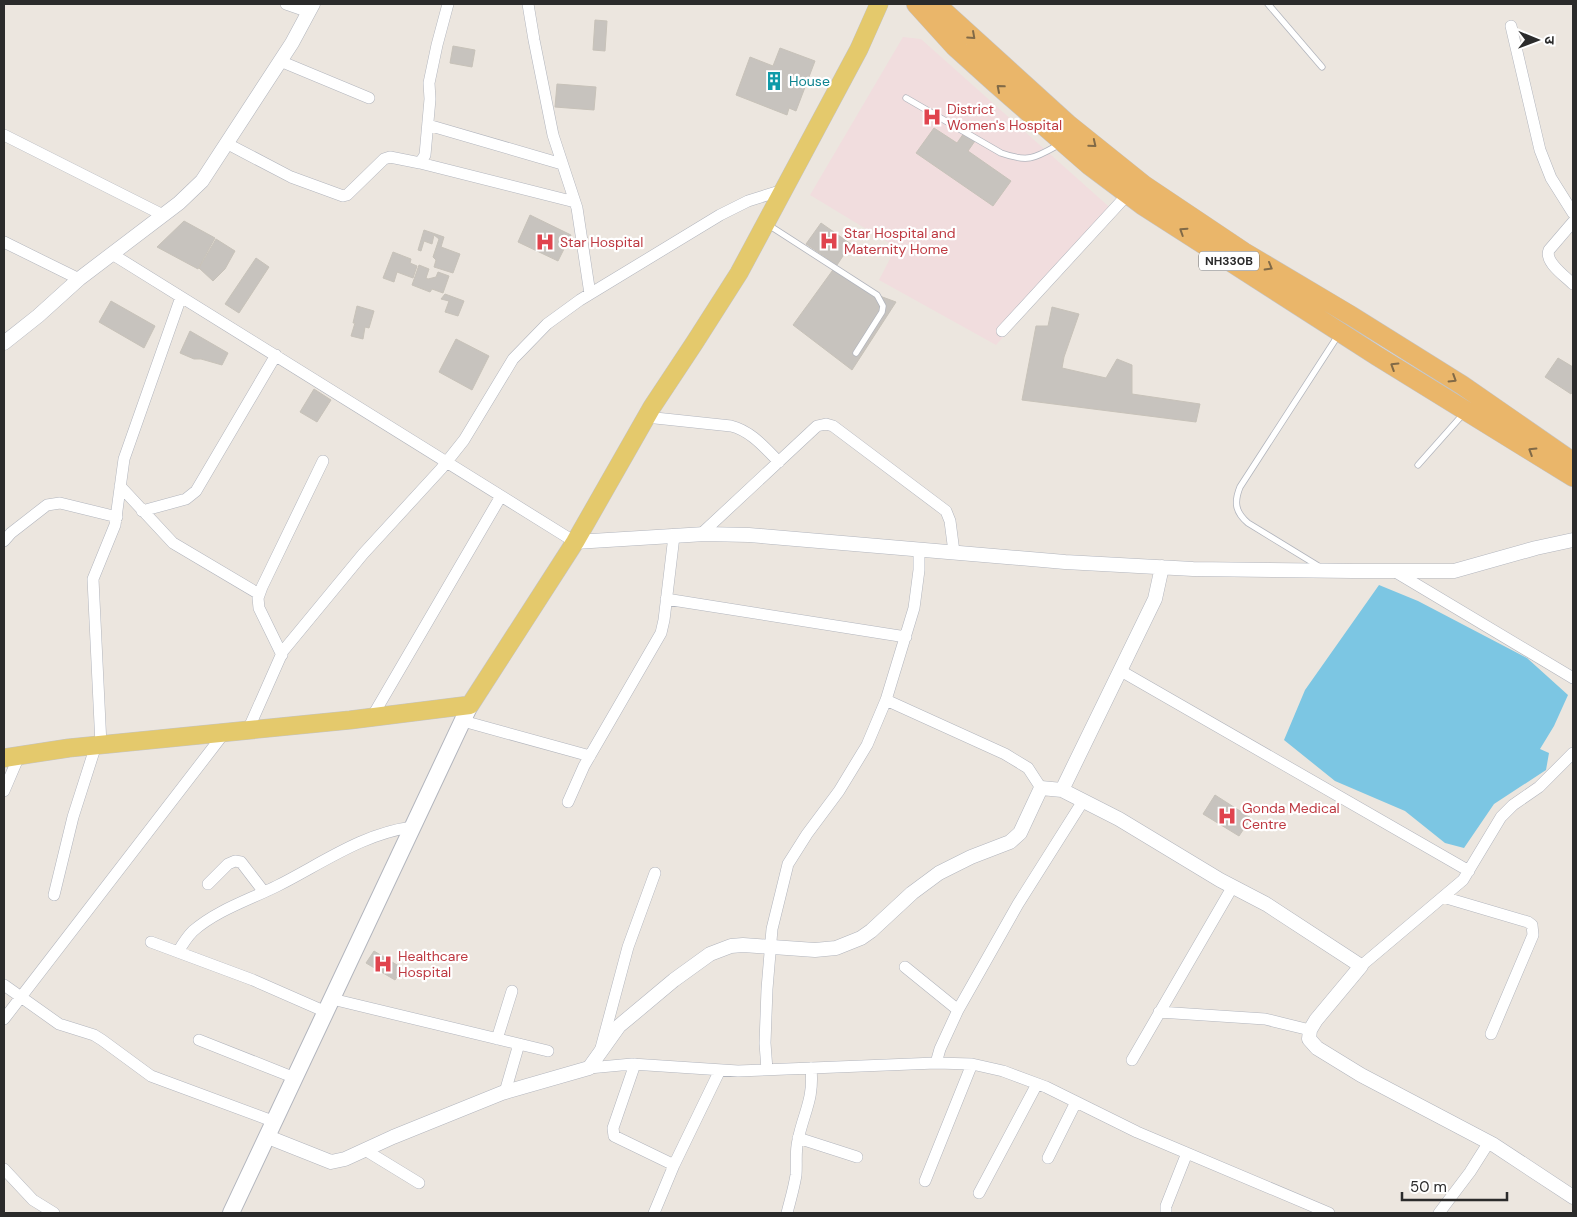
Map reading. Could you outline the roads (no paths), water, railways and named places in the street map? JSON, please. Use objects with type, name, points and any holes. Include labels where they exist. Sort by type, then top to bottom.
[{"type":"highway","name":"NH330B","points":[[916,4],[955,47],[1090,166],[1128,194],[1340,332],[1573,477]]},
{"type":"highway","name":"NH330B","points":[[936,4],[1068,124],[1144,185],[1244,252],[1462,385],[1573,462]]},
{"type":"main road","points":[[865,34],[867,4]]},
{"type":"main road","points":[[231,1213],[470,704],[575,542],[646,417],[739,273],[810,141],[879,4]]},
{"type":"main road","points":[[11,757],[99,745],[372,717],[470,704]]},
{"type":"street","points":[[4,343],[38,316],[79,279],[179,203],[202,181],[280,61],[311,8],[286,4]]},
{"type":"street","points":[[420,163],[425,155],[430,83],[448,4]]},
{"type":"street","points":[[528,4],[551,126],[575,202],[590,294]]},
{"type":"street","points":[[1510,26],[1540,150],[1551,178],[1573,213]]},
{"type":"street","points":[[280,61],[369,98]]},
{"type":"street","points":[[428,126],[562,164]]},
{"type":"street","points":[[4,135],[163,215]]},
{"type":"street","points":[[226,143],[291,177],[342,196],[351,192],[384,159],[390,157],[575,202]]},
{"type":"street","points":[[248,730],[282,655],[363,554],[464,440],[513,359],[547,324],[590,294],[720,215],[748,201],[783,190]]},
{"type":"street","points":[[1002,331],[1128,194]]},
{"type":"street","points":[[1573,222],[1547,254],[1549,260],[1573,284]]},
{"type":"street","points":[[4,242],[79,279]]},
{"type":"street","points":[[112,254],[575,542],[674,536],[750,535],[1065,562],[1162,567],[1326,571],[1454,571],[1536,548],[1573,540]]},
{"type":"street","points":[[54,895],[73,818],[99,745],[93,579],[112,537],[117,517],[124,459],[181,296]]},
{"type":"street","points":[[142,511],[186,499],[196,491],[276,355]]},
{"type":"street","points":[[646,417],[740,428],[750,434],[778,462]]},
{"type":"street","points":[[700,535],[817,426],[826,424],[833,426],[946,510],[950,521],[954,552]]},
{"type":"street","points":[[282,655],[260,608],[260,594],[323,461]]},
{"type":"street","points":[[120,486],[173,543],[260,594]]},
{"type":"street","points":[[372,717],[501,496]]},
{"type":"street","points":[[4,541],[11,533],[47,505],[54,503],[117,517]]},
{"type":"street","points":[[568,802],[590,756],[654,648],[660,633],[674,536]]},
{"type":"street","points":[[767,1070],[765,1043],[770,947],[772,929],[788,864],[807,834],[839,792],[867,745],[886,700],[914,608],[919,570],[919,549]]},
{"type":"street","points":[[1062,790],[1121,671],[1154,599],[1162,567]]},
{"type":"street","points":[[1394,571],[1573,678]]},
{"type":"street","points":[[666,599],[906,637]]},
{"type":"street","points":[[1121,671],[1469,871]]},
{"type":"street","points":[[886,700],[1005,754],[1028,768],[1041,788]]},
{"type":"street","points":[[462,721],[590,756]]},
{"type":"street","points":[[4,1019],[225,732]]},
{"type":"street","points":[[1573,753],[1539,787],[1513,804],[1501,816],[1463,880],[1361,966],[1316,1020],[1310,1030],[1309,1039],[1318,1048],[1361,1075],[1489,1142],[1573,1197]]},
{"type":"street","points":[[4,791],[11,757]]},
{"type":"street","points":[[1041,788],[1062,790],[1119,819],[1266,904],[1361,966]]},
{"type":"street","points":[[585,1070],[600,1054],[619,1026],[674,980],[710,954],[731,946],[815,950],[836,948],[861,938],[872,931],[912,893],[939,873],[971,857],[1010,842],[1020,832],[1041,788]]},
{"type":"street","points":[[936,1062],[958,1010],[1018,904],[1083,801]]},
{"type":"street","points":[[178,952],[186,938],[194,930],[230,908],[343,850],[393,830],[413,827]]},
{"type":"street","points":[[208,884],[228,864],[235,861],[241,862],[264,892]]},
{"type":"street","points":[[600,1054],[628,947],[655,873]]},
{"type":"street","points":[[1132,1060],[1233,886]]},
{"type":"street","points":[[1442,897],[1528,922],[1532,925],[1533,935],[1491,1034]]},
{"type":"street","points":[[151,942],[253,980],[330,1005],[548,1051]]},
{"type":"street","points":[[905,967],[958,1010]]},
{"type":"street","points":[[4,985],[59,1024],[94,1035],[151,1076],[274,1122]]},
{"type":"street","points":[[496,1039],[512,991]]},
{"type":"street","points":[[1159,1012],[1264,1019],[1310,1030]]},
{"type":"street","points":[[199,1040],[295,1078]]},
{"type":"street","points":[[505,1092],[519,1044]]},
{"type":"street","points":[[268,1137],[332,1162],[345,1159],[505,1092],[585,1070],[635,1064],[720,1070],[767,1070],[936,1062],[972,1064],[1003,1071],[1037,1084],[1137,1132],[1329,1213]]},
{"type":"street","points":[[635,1064],[614,1128],[614,1136],[674,1165]]},
{"type":"street","points":[[924,1181],[972,1064]]},
{"type":"street","points":[[787,1213],[796,1177],[798,1138],[810,1104],[813,1084],[811,1068]]},
{"type":"street","points":[[654,1213],[674,1165],[720,1070]]},
{"type":"street","points":[[979,1193],[1037,1084]]},
{"type":"street","points":[[1048,1158],[1076,1102]]},
{"type":"street","points":[[798,1138],[857,1157]]},
{"type":"street","points":[[1439,1213],[1470,1172],[1489,1142]]},
{"type":"street","points":[[365,1150],[419,1183]]},
{"type":"street","points":[[1166,1213],[1166,1206],[1187,1153]]},
{"type":"street","points":[[4,1169],[33,1200],[54,1213]]},
{"type":"lane","points":[[1268,4],[1322,66]]},
{"type":"lane","points":[[906,98],[1001,153],[1015,158],[1037,157],[1063,143]]},
{"type":"lane","points":[[765,223],[877,295],[883,306],[882,312],[856,353]]},
{"type":"lane","points":[[1326,571],[1248,523],[1239,515],[1236,496],[1340,332]]},
{"type":"lane","points":[[1418,465],[1466,411]]},
{"type":"water","points":[[1379,585],[1418,601],[1527,658],[1568,695],[1554,726],[1540,749],[1549,753],[1546,770],[1494,804],[1464,848],[1445,843],[1405,811],[1335,781],[1284,740],[1305,690]]},
{"type":"place","name":"House","points":[[774,81]]},
{"type":"place","name":"District Women's Hospital","points":[[932,117]]},
{"type":"place","name":"Star Hospital and Maternity Home","points":[[829,241]]},
{"type":"place","name":"Star Hospital","points":[[545,242]]},
{"type":"place","name":"Gonda Medical Centre","points":[[1227,816]]},
{"type":"place","name":"Healthcare Hospital","points":[[383,964]]}]
